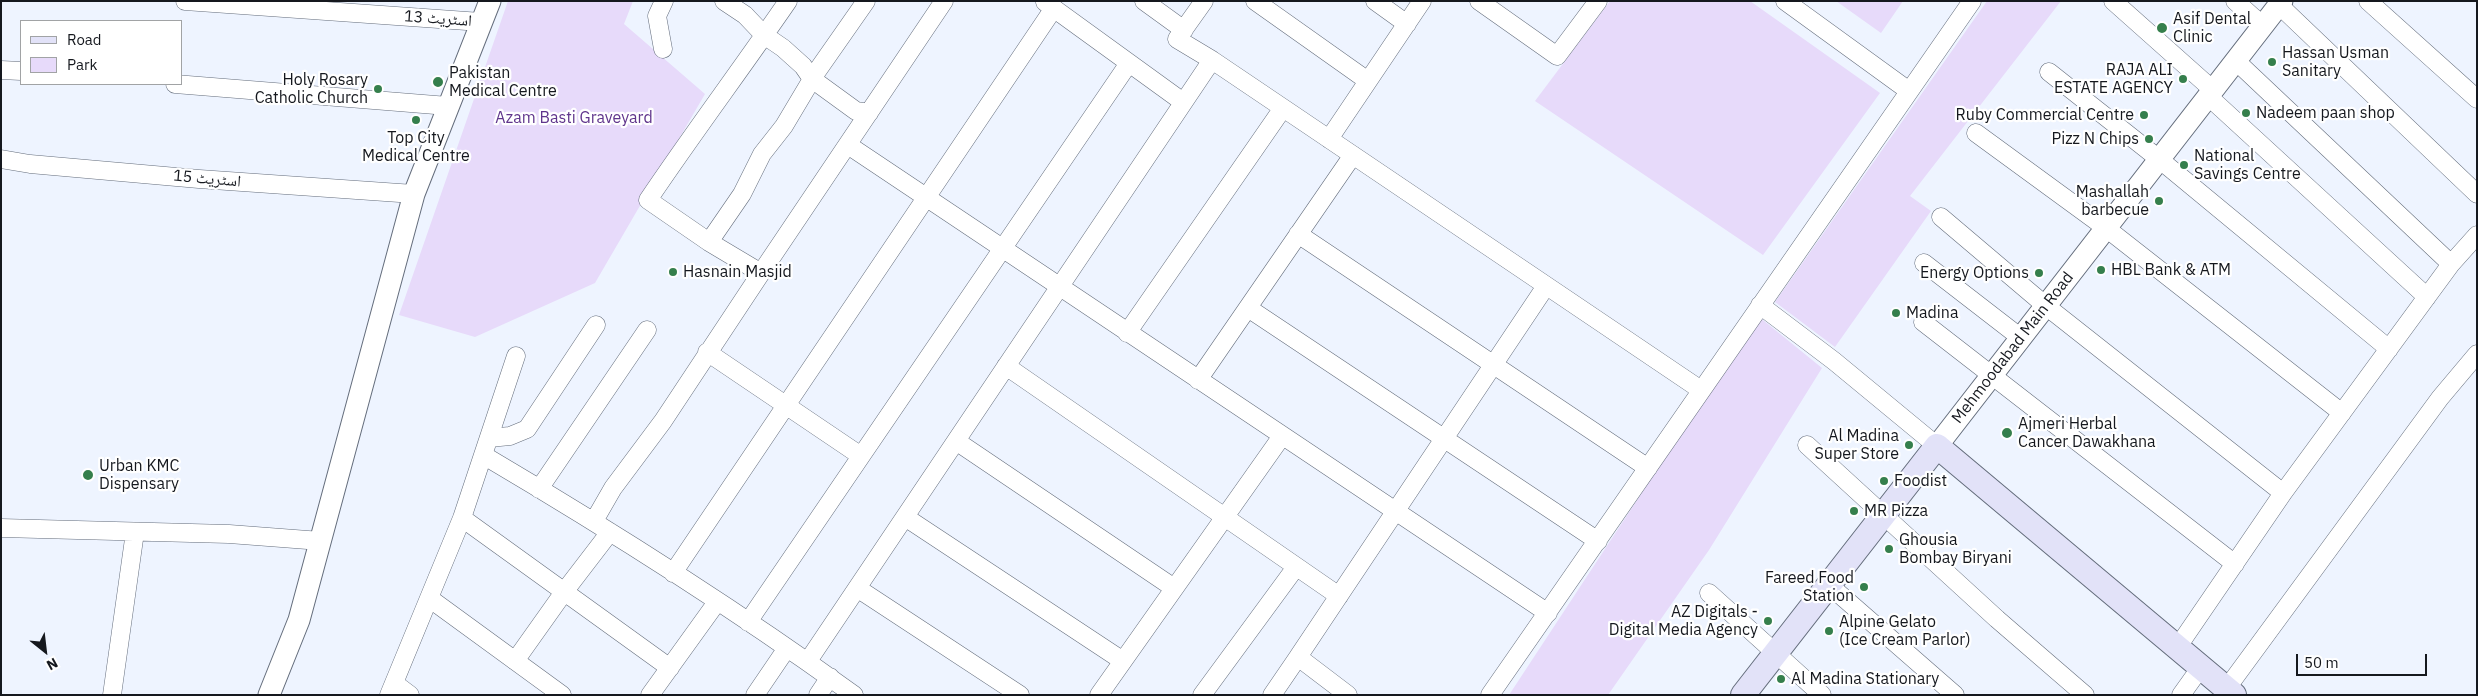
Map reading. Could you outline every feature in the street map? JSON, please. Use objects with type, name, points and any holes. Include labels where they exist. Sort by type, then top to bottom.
[{"type":"main road","name":"Mehmoodabad Main Road","points":[[1743,695],[1937,446]]},
{"type":"main road","points":[[1937,446],[2230,692]]},
{"type":"street","name":"اسٹریٹ 13","points":[[185,1],[481,22]]},
{"type":"street","points":[[269,695],[299,620],[414,194],[490,1]]},
{"type":"street","points":[[663,49],[657,16],[664,1]]},
{"type":"street","points":[[724,1],[745,15],[764,35],[803,66],[812,79],[856,111],[869,113]]},
{"type":"street","points":[[761,273],[709,242],[648,200],[696,129],[788,1]]},
{"type":"street","points":[[709,242],[742,194],[762,154],[784,126],[812,79],[866,1]]},
{"type":"street","points":[[594,521],[614,488],[663,421],[944,1]]},
{"type":"street","points":[[1144,1],[1184,30]]},
{"type":"street","points":[[1204,1],[1177,39],[1212,60],[1702,390]]},
{"type":"street","points":[[1255,1],[1368,81]]},
{"type":"street","points":[[1375,1],[1407,24]]},
{"type":"street","points":[[1329,139],[1422,1]]},
{"type":"street","points":[[1482,2],[1557,56],[1598,1]]},
{"type":"street","points":[[1785,1],[1909,91]]},
{"type":"street","points":[[1490,695],[1972,1]]},
{"type":"street","points":[[2113,1],[2427,297]]},
{"type":"street","points":[[2235,1],[2263,26]]},
{"type":"street","points":[[2368,1],[2477,99]]},
{"type":"street","points":[[2280,3],[2477,194]]},
{"type":"street","name":"Mehmoodabad Main Road","points":[[1937,446],[2280,3]]},
{"type":"street","points":[[673,573],[926,198],[1049,4],[1183,102]]},
{"type":"street","points":[[808,661],[1212,60]]},
{"type":"street","points":[[2236,61],[2451,264]]},
{"type":"street","points":[[748,622],[1129,63]]},
{"type":"street","points":[[1,70],[20,71]]},
{"type":"street","points":[[2049,72],[2160,159],[2389,349]]},
{"type":"street","points":[[182,85],[448,106]]},
{"type":"street","points":[[1127,333],[1283,108]]},
{"type":"street","points":[[1976,133],[2106,228],[2342,413]]},
{"type":"street","points":[[848,145],[1548,613]]},
{"type":"street","points":[[1198,380],[1352,155]]},
{"type":"street","name":"اسٹریٹ 15","points":[[1,159],[30,164],[199,179],[414,194]]},
{"type":"street","points":[[1941,217],[2046,306],[2283,493]]},
{"type":"street","points":[[1298,234],[1648,468]]},
{"type":"street","points":[[2177,648],[2283,493],[2451,264],[2477,235]]},
{"type":"street","points":[[1924,263],[2021,338]]},
{"type":"street","points":[[1272,695],[1546,286]]},
{"type":"street","points":[[1760,305],[1834,361],[1937,446]]},
{"type":"street","points":[[1248,308],[1598,541]]},
{"type":"street","points":[[1923,322],[2235,564]]},
{"type":"street","points":[[489,438],[510,436],[527,429],[596,325]]},
{"type":"street","points":[[539,488],[647,330]]},
{"type":"street","points":[[708,352],[862,456]]},
{"type":"street","points":[[2230,692],[2440,398],[2477,354]]},
{"type":"street","points":[[410,695],[391,689],[462,518],[516,356]]},
{"type":"street","points":[[1006,366],[1339,596]]},
{"type":"street","points":[[1099,695],[1282,436]]},
{"type":"street","points":[[956,441],[1174,588]]},
{"type":"street","points":[[1807,445],[1997,619],[2085,695]]},
{"type":"street","points":[[483,456],[594,521],[808,661],[854,695]]},
{"type":"street","points":[[905,517],[1123,661]]},
{"type":"street","points":[[462,518],[670,668]]},
{"type":"street","points":[[1,528],[229,534],[321,541]]},
{"type":"street","points":[[112,695],[135,532]]},
{"type":"street","points":[[515,661],[610,532]]},
{"type":"street","points":[[1202,695],[1296,567]]},
{"type":"street","points":[[1829,586],[1955,695]]},
{"type":"street","points":[[857,588],[1020,695]]},
{"type":"street","points":[[1709,593],[1822,695]]},
{"type":"street","points":[[429,598],[562,695]]},
{"type":"street","points":[[650,695],[717,602]]},
{"type":"street","points":[[755,695],[787,648]]},
{"type":"street","points":[[1298,657],[1348,695]]},
{"type":"street","points":[[2181,695],[2201,667]]},
{"type":"street","points":[[818,695],[830,677]]},
{"type":"green space","name":"Azam Basti Graveyard","points":[[508,1],[633,1],[624,24],[705,94],[595,283],[475,337],[399,315]]},
{"type":"green space","points":[[1610,1],[1750,1],[1880,93],[1763,255],[1535,101]]},
{"type":"green space","points":[[1836,1],[1903,1],[1881,33]]},
{"type":"green space","points":[[1987,1],[2061,1],[1910,196],[1931,211],[1835,347],[1775,302]]},
{"type":"green space","points":[[1758,316],[1822,368],[1709,550],[1608,695],[1509,695]]},
{"type":"place","name":"Asif Dental Clinic","points":[[2162,28]]},
{"type":"place","name":"Hassan Usman Sanitary","points":[[2272,62]]},
{"type":"place","name":"RAJA ALI ESTATE AGENCY","points":[[2183,79]]},
{"type":"place","name":"Pakistan Medical Centre","points":[[438,82]]},
{"type":"place","name":"Holy Rosary Catholic Church","points":[[378,89]]},
{"type":"place","name":"Nadeem paan shop","points":[[2246,113]]},
{"type":"place","name":"Ruby Commercial Centre","points":[[2144,115]]},
{"type":"place","name":"Top City Medical Centre","points":[[416,120]]},
{"type":"place","name":"Pizz N Chips","points":[[2149,139]]},
{"type":"place","name":"National Savings Centre","points":[[2184,165]]},
{"type":"place","name":"Mashallah barbecue","points":[[2159,201]]},
{"type":"place","name":"HBL Bank & ATM","points":[[2101,270]]},
{"type":"place","name":"Hasnain Masjid","points":[[673,272]]},
{"type":"place","name":"Energy Options","points":[[2039,273]]},
{"type":"place","name":"Madina","points":[[1896,313]]},
{"type":"place","name":"Ajmeri Herbal Cancer Dawakhana","points":[[2007,433]]},
{"type":"place","name":"Al Madina Super Store","points":[[1909,445]]},
{"type":"place","name":"Urban KMC Dispensary","points":[[88,475]]},
{"type":"place","name":"Foodist","points":[[1884,481]]},
{"type":"place","name":"MR Pizza","points":[[1854,511]]},
{"type":"place","name":"Ghousia Bombay Biryani","points":[[1889,549]]},
{"type":"place","name":"Fareed Food Station","points":[[1864,587]]},
{"type":"place","name":"AZ Digitals - Digital Media Agency","points":[[1768,621]]},
{"type":"place","name":"Alpine Gelato (Ice Cream Parlor)","points":[[1829,631]]},
{"type":"place","name":"Al Madina Stationary","points":[[1781,679]]}]
